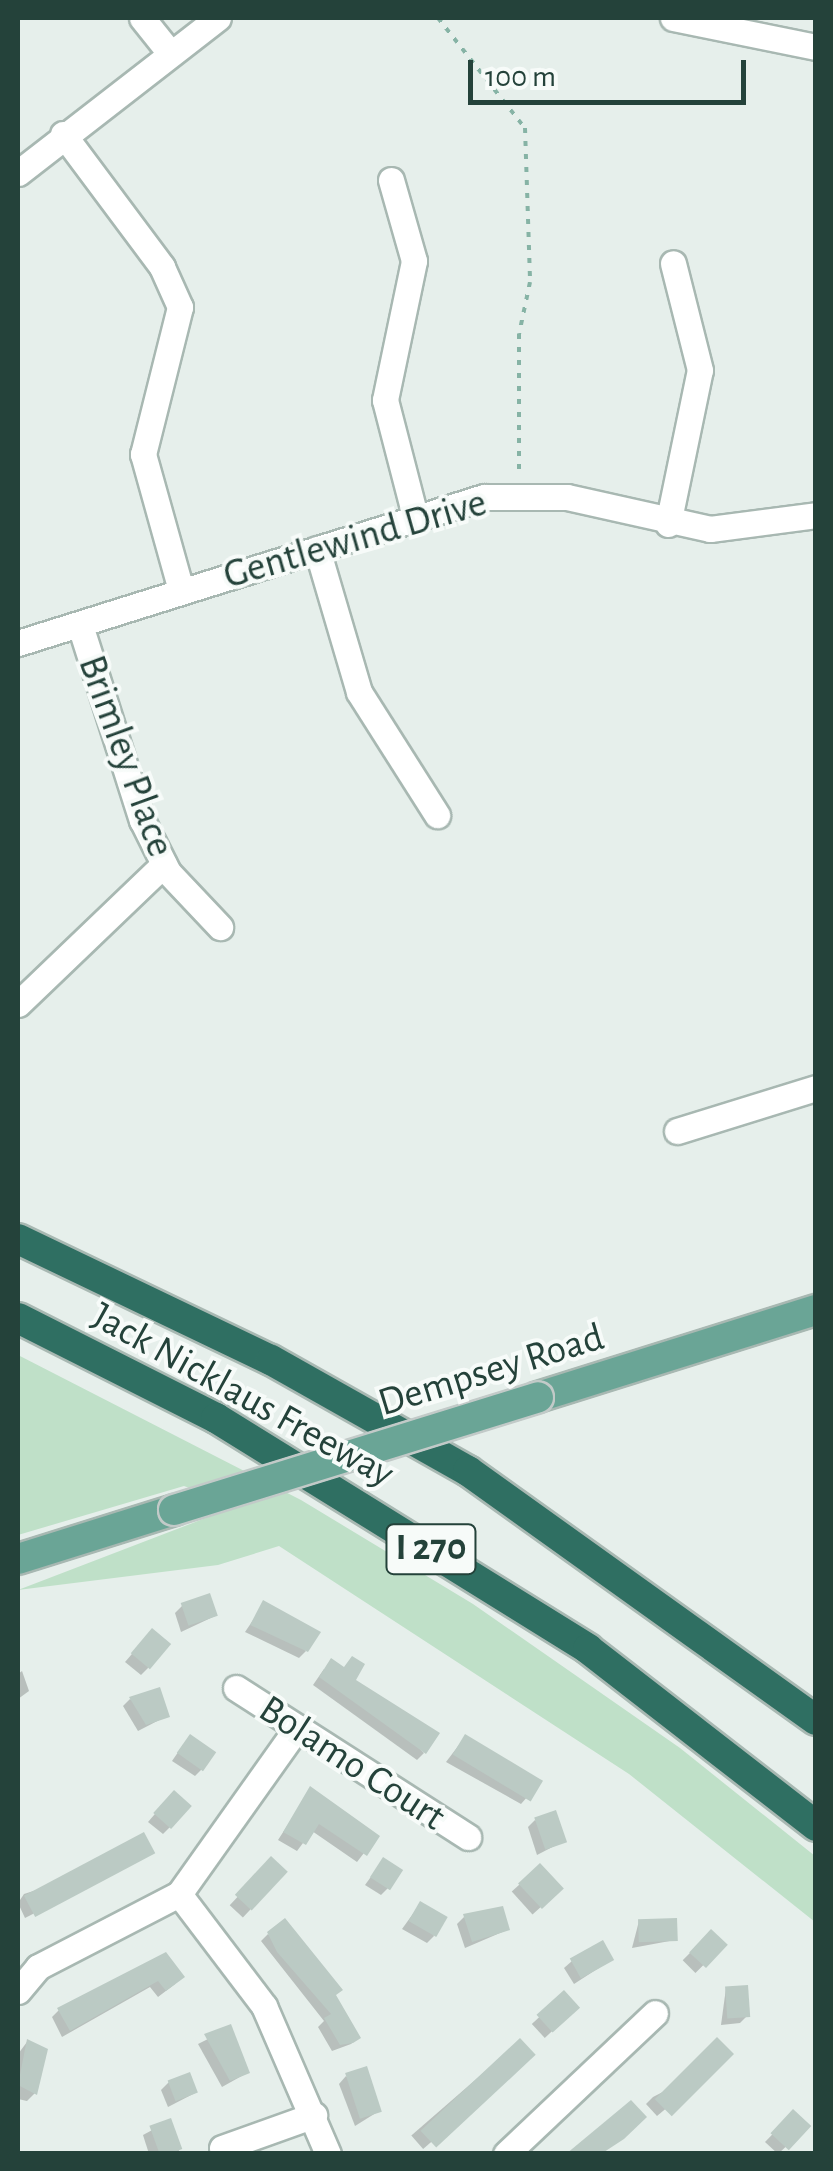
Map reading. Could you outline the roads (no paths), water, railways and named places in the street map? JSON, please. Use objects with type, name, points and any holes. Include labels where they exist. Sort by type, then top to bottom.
[{"type":"highway","name":"Jack Nicklaus Freeway","points":[[18,1239],[271,1360],[468,1471],[816,1720]]},
{"type":"highway","name":"Jack Nicklaus Freeway","points":[[18,1318],[216,1418],[572,1638],[816,1826]]},
{"type":"main road","name":"Dempsey Road","points":[[18,1559],[816,1310]]},
{"type":"street","points":[[142,18],[170,53]]},
{"type":"street","points":[[18,173],[63,134],[218,18]]},
{"type":"street","points":[[673,18],[745,22],[816,47]]},
{"type":"street","points":[[63,134],[162,267],[180,306],[144,454],[180,590]]},
{"type":"street","points":[[391,180],[414,261],[385,400],[415,516]]},
{"type":"street","points":[[668,524],[700,370],[674,263]]},
{"type":"street","name":"Gentlewind Drive","points":[[18,643],[415,516],[523,492],[668,524],[758,529],[816,515]]},
{"type":"street","points":[[316,550],[359,692],[437,815]]},
{"type":"street","name":"Brimley Place","points":[[80,625],[164,864],[220,927]]},
{"type":"street","points":[[18,1004],[164,864]]},
{"type":"street","points":[[678,1131],[816,1088]]},
{"type":"street","name":"Bolamo Court","points":[[236,1688],[468,1838]]},
{"type":"street","points":[[18,1990],[38,1968],[180,1894],[297,1728]]},
{"type":"street","points":[[180,1894],[264,2006],[328,2154]]},
{"type":"street","points":[[506,2154],[655,2013]]},
{"type":"street","points":[[222,2148],[314,2115]]}]
